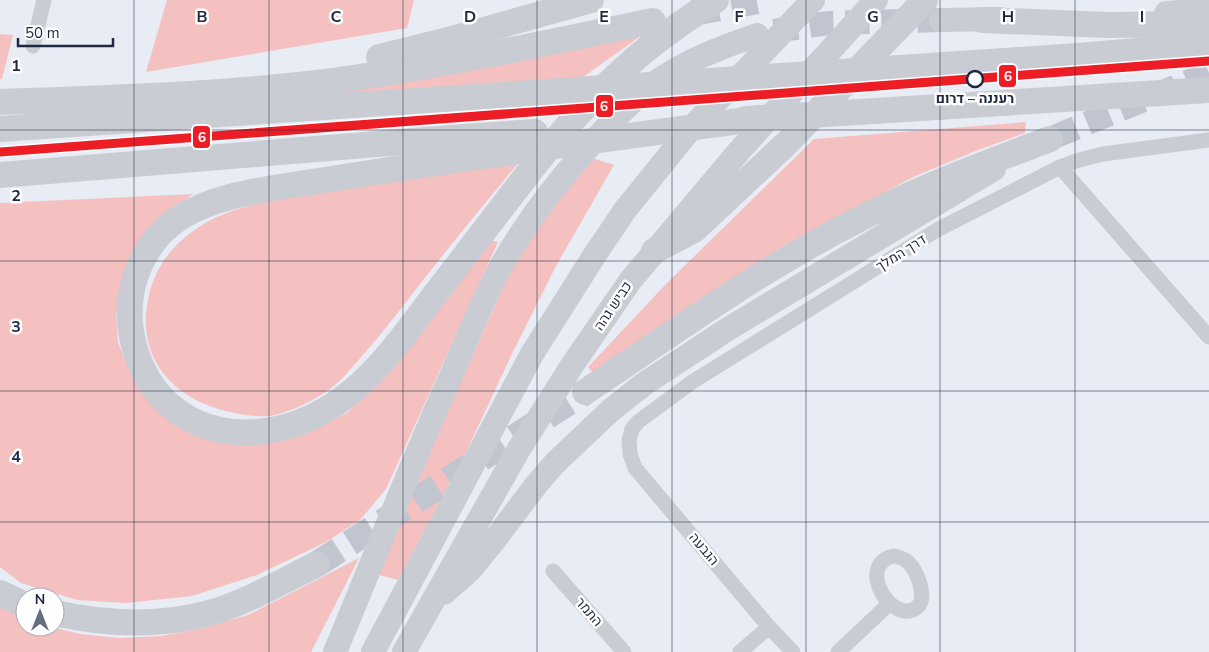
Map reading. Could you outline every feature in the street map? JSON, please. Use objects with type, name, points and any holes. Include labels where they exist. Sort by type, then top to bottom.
[{"type":"highway","points":[[112,98],[292,74],[358,62],[448,40],[591,0]]},
{"type":"highway","points":[[716,0],[628,64],[579,112],[533,167],[388,355],[356,388],[320,413],[290,426],[255,433],[231,433],[212,429],[197,423],[179,412],[154,389],[138,360],[133,345],[129,308],[131,289],[142,260],[155,240],[170,224],[202,206],[244,193],[437,162],[764,118]]},
{"type":"highway","points":[[373,652],[532,354],[625,210],[694,126],[813,0]]},
{"type":"highway","name":"כביש גהה","points":[[404,652],[519,449],[573,364],[625,288],[740,150],[876,0]]},
{"type":"highway","points":[[654,251],[694,230],[787,143],[925,0]]},
{"type":"highway","points":[[941,20],[1161,14],[1209,10]]},
{"type":"highway","points":[[982,20],[1107,25],[1209,24]]},
{"type":"highway","points":[[0,102],[112,98],[261,89],[332,81],[462,59],[653,21]]},
{"type":"highway","points":[[335,652],[482,304],[500,269],[538,208],[559,180],[632,101],[656,82],[699,58],[756,35]]},
{"type":"highway","points":[[0,129],[496,97],[1209,45]]},
{"type":"highway","points":[[0,175],[464,137],[1209,90]]},
{"type":"highway","points":[[585,392],[731,295],[803,249],[841,228],[906,196],[1052,138]]},
{"type":"highway","points":[[431,604],[470,570],[555,463],[610,411],[644,384],[807,280],[978,178],[1052,138]]},
{"type":"highway","points":[[65,615],[109,622],[143,623],[178,620],[214,611],[248,598],[317,564]]},
{"type":"highway","points":[[0,593],[15,600]]},
{"type":"street","points":[[33,46],[44,0]]},
{"type":"street","name":"דרך המלך","points":[[629,440],[632,430],[639,421],[692,382],[938,230],[1060,167],[1103,154],[1209,140]]},
{"type":"street","points":[[1060,167],[1209,337]]},
{"type":"street","name":"הגבעה","points":[[629,440],[630,454],[636,468],[769,627],[793,652]]},
{"type":"street","name":"התמר","points":[[553,571],[624,652]]},
{"type":"street","points":[[838,652],[889,604]]},
{"type":"street","points":[[740,652],[769,627]]},
{"type":"shaded area","points":[[167,0],[414,0],[407,28],[146,72]]},
{"type":"shaded area","points":[[652,28],[576,82],[271,99]]},
{"type":"shaded area","points":[[0,34],[13,35],[2,79],[0,79]]},
{"type":"shaded area","points":[[1026,122],[1025,133],[913,177],[783,246],[594,374],[588,367],[666,284],[814,139]]},
{"type":"shaded area","points":[[589,157],[614,165],[556,266],[467,450],[398,580],[379,575],[447,413],[507,279],[537,225]]},
{"type":"shaded area","points":[[520,161],[356,363],[338,383],[315,399],[270,416],[230,412],[208,406],[189,396],[173,384],[161,370],[152,353],[147,334],[146,313],[150,291],[159,269],[172,250],[189,234],[209,221],[234,210],[277,199]]},
{"type":"shaded area","points":[[193,194],[158,221],[123,281],[116,314],[118,342],[127,365],[141,388],[187,429],[319,426],[347,413],[400,361],[482,238],[498,242],[386,489],[360,520],[326,542],[257,575],[192,596],[126,603],[77,600],[65,596],[65,587],[34,587],[21,583],[0,567],[0,203]]},
{"type":"shaded area","points":[[359,558],[311,652],[0,652],[0,606],[15,613],[15,637],[65,637],[65,630],[80,634],[120,638],[161,636],[203,628],[248,615]]},
{"type":"tunnel","points":[[693,13],[763,0]]},
{"type":"tunnel","points":[[774,31],[829,23],[941,20]]},
{"type":"tunnel","points":[[1054,137],[1209,73]]},
{"type":"tunnel","points":[[317,564],[585,392]]},
{"type":"transit line","name":"6","points":[[0,152],[1209,61]]},
{"type":"place","name":"רעננה – דרום","points":[[975,79]]}]
